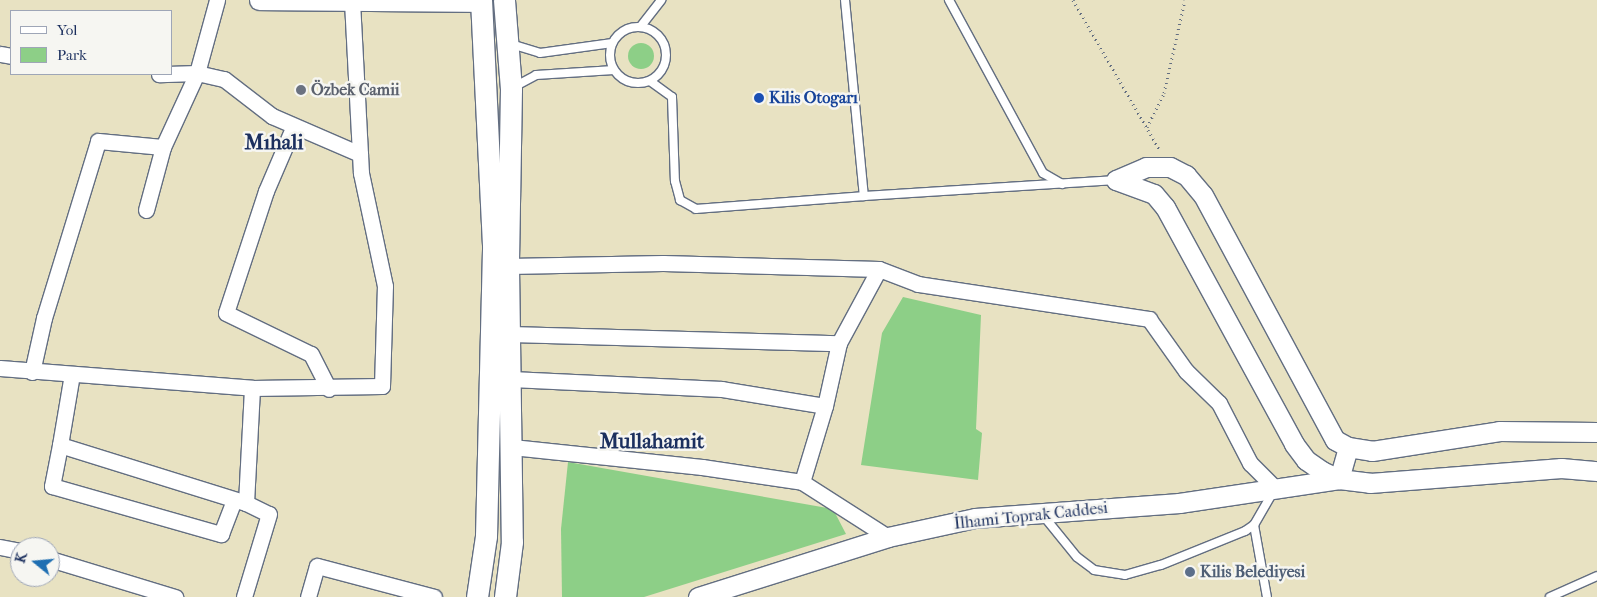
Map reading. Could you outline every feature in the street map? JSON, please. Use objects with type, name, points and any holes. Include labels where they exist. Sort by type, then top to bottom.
[{"type":"main road","points":[[504,0],[511,89],[508,266],[512,447],[512,542],[505,597]]},
{"type":"main road","points":[[477,597],[486,536],[493,245],[481,1]]},
{"type":"street","points":[[146,210],[163,147],[197,73],[217,0]]},
{"type":"street","points":[[260,0],[352,2],[481,1]]},
{"type":"street","points":[[0,368],[252,388],[329,389],[382,386],[385,286],[360,154],[352,2]]},
{"type":"street","points":[[172,74],[197,73],[224,80],[272,116],[293,128],[360,154]]},
{"type":"street","points":[[293,128],[266,191],[226,313],[311,354],[329,389]]},
{"type":"street","points":[[32,372],[44,318],[65,258],[98,141],[163,147]]},
{"type":"street","points":[[1116,180],[1146,167],[1170,167],[1186,175],[1204,195],[1325,427],[1334,440],[1348,446],[1372,451],[1499,431],[1597,432]]},
{"type":"street","points":[[1116,180],[1154,194],[1165,207],[1294,444],[1306,460],[1339,479],[1370,483],[1561,468],[1597,471]]},
{"type":"street","points":[[508,266],[663,263],[879,269],[918,284],[1149,319],[1186,371],[1218,403],[1250,462],[1275,488]]},
{"type":"street","points":[[802,482],[825,406],[839,343],[879,269]]},
{"type":"street","points":[[509,334],[839,343]]},
{"type":"street","points":[[72,374],[52,486],[221,534],[240,501],[252,388]]},
{"type":"street","points":[[511,379],[722,389],[825,406]]},
{"type":"street","points":[[60,445],[240,501],[269,514],[244,597]]},
{"type":"street","points":[[1339,479],[1348,446]]},
{"type":"street","points":[[512,447],[702,467],[802,482],[888,537]]},
{"type":"street","name":"İlhami Toprak Caddesi","points":[[698,597],[888,537],[975,518],[1178,503],[1339,479]]},
{"type":"street","points":[[60,562],[175,597]]},
{"type":"street","points":[[308,597],[317,566],[434,597]]},
{"type":"lane","points":[[641,26],[661,0]]},
{"type":"lane","points":[[845,0],[864,196]]},
{"type":"lane","points":[[949,0],[1043,173],[1062,184]]},
{"type":"lane","points":[[641,26],[658,34],[666,50],[663,68],[650,81],[634,84],[614,70],[610,62],[612,43],[624,30],[641,26]]},
{"type":"lane","points":[[507,42],[528,52],[540,53],[612,43]]},
{"type":"lane","points":[[511,89],[536,75],[614,70]]},
{"type":"lane","points":[[650,81],[672,96],[675,181],[680,200],[696,209],[1116,180]]},
{"type":"lane","points":[[1041,512],[1078,556],[1094,570],[1125,575],[1187,555],[1254,525],[1275,488]]},
{"type":"lane","points":[[1254,525],[1267,597]]},
{"type":"lane","points":[[1550,597],[1597,576]]},
{"type":"path","points":[[1073,0],[1170,167]]},
{"type":"path","points":[[1146,128],[1164,93],[1185,0]]},
{"type":"green space","points":[[641,43],[650,47],[654,56],[650,65],[641,69],[632,65],[628,56],[632,47]]},
{"type":"green space","points":[[903,297],[981,315],[976,429],[982,433],[978,480],[861,465],[882,333]]},
{"type":"green space","points":[[568,462],[833,509],[846,534],[644,597],[562,597],[561,529]]},
{"type":"place","name":"Özbek Camii","points":[[301,90]]},
{"type":"place","name":"Kilis Otogarı","points":[[759,98]]},
{"type":"place","name":"Kilis Belediyesi","points":[[1190,572]]},
{"type":"district","name":"Mıhali","points":[[274,142]]},
{"type":"district","name":"Mullahamit","points":[[652,441]]}]
